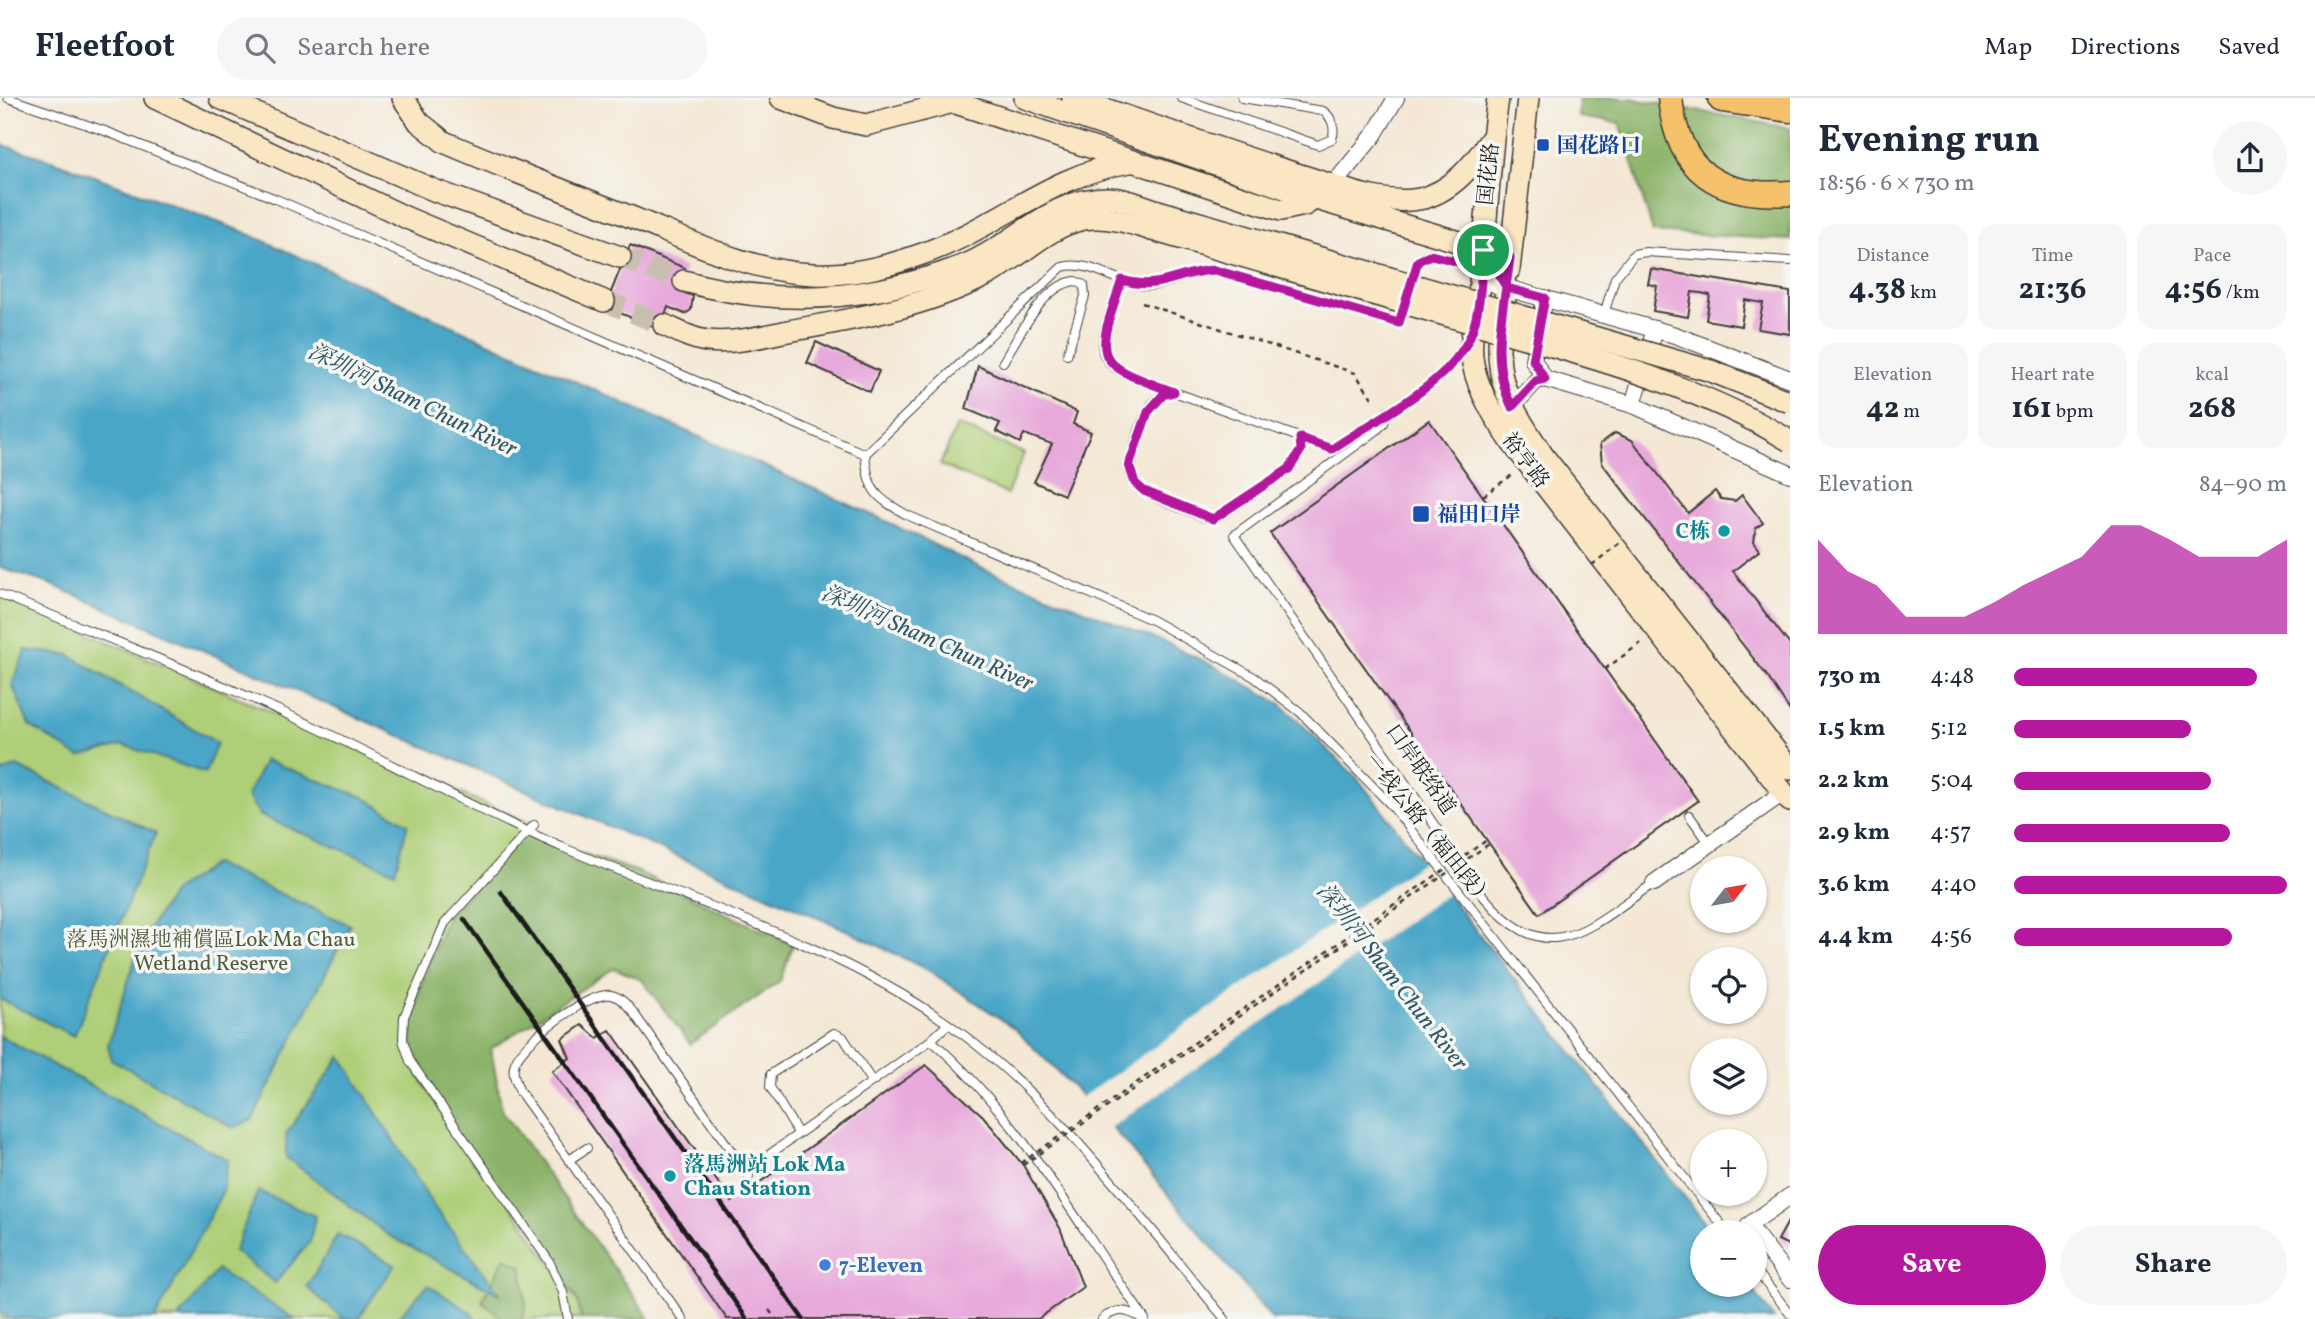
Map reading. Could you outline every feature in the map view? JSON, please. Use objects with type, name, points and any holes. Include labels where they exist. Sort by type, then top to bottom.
[{"type":"highway","points":[[1723,98],[1790,108]]},
{"type":"main road","points":[[155,98],[407,218],[604,301]]},
{"type":"main road","points":[[220,98],[436,191],[620,257]]},
{"type":"main road","points":[[781,98],[833,118],[866,125],[954,100],[1130,162],[1281,210],[1324,192]]},
{"type":"main road","points":[[1025,98],[1324,192],[1380,199],[1422,198],[1445,188],[1460,176],[1492,137]]},
{"type":"main road","points":[[1073,98],[1483,250],[1510,257]]},
{"type":"main road","name":"国花路","points":[[1483,250],[1492,137],[1498,98]]},
{"type":"main road","name":"国花路","points":[[1507,288],[1528,98]]},
{"type":"main road","points":[[1670,98],[1673,121],[1681,143],[1704,173],[1718,183],[1748,194],[1790,193]]},
{"type":"main road","points":[[410,101],[430,134],[452,145],[742,260],[813,274],[859,270],[921,254],[973,234],[1049,188],[1082,173],[1130,162]]},
{"type":"main road","points":[[684,281],[744,292],[850,297],[903,286],[968,263],[1073,203],[1109,198],[1155,220],[1575,352],[1694,394],[1790,441]]},
{"type":"main road","points":[[664,325],[709,341],[755,338],[853,320],[902,308],[959,287],[1003,266],[1066,225],[1081,220],[1155,220],[1711,371],[1790,402]]},
{"type":"main road","points":[[1483,250],[1507,288]]},
{"type":"main road","name":"裕亨路","points":[[1483,250],[1481,281],[1471,334],[1477,379],[1500,426],[1787,797]]},
{"type":"main road","name":"裕亨路","points":[[1507,288],[1497,340],[1500,374],[1512,407],[1544,457],[1790,769]]},
{"type":"street","points":[[1324,192],[1374,135],[1396,98]]},
{"type":"street","points":[[1481,281],[1655,329],[1733,355],[1790,379]]},
{"type":"street","points":[[1545,298],[1533,360],[1545,379]]},
{"type":"street","points":[[1633,405],[1655,329]]},
{"type":"street","points":[[1512,407],[1536,381],[1545,379],[1633,405],[1790,474]]},
{"type":"street","name":"口岸联络道","points":[[1654,883],[1710,844],[1787,797]]},
{"type":"street","points":[[1756,1220],[1790,1196]]},
{"type":"street","points":[[1767,1249],[1790,1279]]},
{"type":"lane","points":[[8,98],[105,131],[276,199],[865,454],[1062,267],[1079,265],[1145,286],[1158,285],[1196,271],[1215,270],[1399,323],[1418,261],[1431,255],[1459,262],[1483,250]]},
{"type":"lane","points":[[1181,98],[1318,145],[1332,139],[1335,129],[1323,111],[1242,98]]},
{"type":"lane","points":[[1604,314],[1615,278],[1634,254],[1646,252],[1790,261]]},
{"type":"lane","points":[[1122,280],[1102,340],[1104,356],[1113,367],[1127,375],[1332,449],[1448,368],[1471,334]]},
{"type":"lane","points":[[1003,362],[1045,300],[1058,289],[1075,281],[1084,285],[1085,296],[1067,355]]},
{"type":"lane","points":[[1174,392],[1163,395],[1148,412],[1129,465],[1135,483],[1144,491],[1203,517],[1213,519],[1222,515],[1289,469],[1301,450],[1300,438]]},
{"type":"lane","name":"口岸联络道","points":[[1388,411],[1376,431],[1234,535],[1484,897],[1511,925],[1531,935],[1565,937],[1586,929],[1654,883]]},
{"type":"lane","name":"一线公路（福田段）","points":[[865,454],[871,489],[881,500],[906,514],[1172,631],[1254,677],[1300,712],[1391,806],[1718,1220]]},
{"type":"lane","points":[[0,594],[287,714],[532,828],[796,939],[871,975],[948,1024],[1003,1067],[1042,1105],[1225,1319]]},
{"type":"lane","points":[[1689,815],[1710,844]]},
{"type":"lane","points":[[532,828],[445,923],[404,1017],[403,1041],[410,1061],[549,1261],[563,1292],[568,1319]]},
{"type":"lane","points":[[683,1319],[520,1092],[514,1065],[532,1039],[587,1001],[612,995],[620,998],[747,1173],[798,1133],[932,1040],[948,1024]]},
{"type":"lane","points":[[798,1133],[770,1087],[771,1074],[834,1032],[843,1037],[872,1082]]},
{"type":"lane","points":[[932,1040],[967,1071],[1021,1136],[1144,1319]]},
{"type":"lane","points":[[569,1160],[587,1148]]},
{"type":"lane","points":[[1767,1284],[1790,1314]]},
{"type":"lane","points":[[1102,1319],[1114,1310],[1131,1311],[1144,1319]]},
{"type":"path","points":[[1142,303],[1355,373],[1371,398]]},
{"type":"path","points":[[1483,496],[1512,475]]},
{"type":"path","points":[[1592,565],[1622,541]]},
{"type":"path","points":[[1605,669],[1641,643]]},
{"type":"path","points":[[1022,1164],[1488,842]]},
{"type":"path","points":[[769,1310],[776,1319]]},
{"type":"green space","points":[[1579,98],[1629,98],[1790,128],[1790,240],[1653,232],[1620,123],[1578,117]]},
{"type":"green space","points":[[957,425],[1024,453],[1007,494],[940,465]]},
{"type":"green space","name":"落馬洲濕地補償區Lok Ma Chau Wetland Reserve","points":[[0,595],[534,825],[415,1068],[578,1302],[581,1319],[0,1319]]},
{"type":"green space","points":[[524,834],[638,872],[793,945],[780,981],[690,1044],[642,980],[614,968],[491,1049],[502,1110],[650,1319],[581,1319],[578,1302],[539,1237],[506,1196],[472,1161],[415,1070],[408,1026],[447,917]]},
{"type":"green space","points":[[505,1257],[522,1267],[526,1309],[521,1319],[503,1319],[482,1301]]},
{"type":"water","name":"深圳河 Sham Chun River","points":[[0,144],[54,161],[244,232],[888,522],[981,568],[1163,642],[1214,666],[1281,704],[1358,779],[1703,1220],[1690,1220],[1690,1297],[1758,1297],[1774,1319],[1272,1319],[1106,1120],[1014,1028],[928,970],[840,927],[50,584],[0,568]]},
{"type":"water","points":[[26,650],[69,655],[217,743],[205,773],[123,745],[79,757],[29,725],[12,684]]},
{"type":"water","points":[[265,760],[363,797],[408,824],[395,872],[261,816],[247,796]]},
{"type":"water","points":[[17,766],[156,833],[74,1036],[0,999],[0,773]]},
{"type":"water","points":[[214,864],[350,925],[252,1120],[233,1128],[111,1059],[108,1045],[141,940],[174,891]]},
{"type":"water","points":[[0,1036],[228,1160],[222,1193],[155,1319],[9,1319],[0,1312]]},
{"type":"water","points":[[341,1056],[437,1211],[501,1295],[388,1235],[286,1157],[286,1134]]},
{"type":"water","points":[[258,1191],[315,1216],[310,1242],[275,1283],[234,1251]]},
{"type":"water","points":[[338,1234],[395,1265],[358,1319],[344,1319],[307,1287]]},
{"type":"water","points":[[217,1270],[295,1319],[178,1319]]},
{"type":"water","points":[[428,1285],[472,1313],[476,1319],[396,1319]]},
{"type":"pier","points":[[1425,860],[1450,892],[1108,1129],[1079,1099]]},
{"type":"building","points":[[630,245],[685,268],[677,290],[693,296],[691,310],[685,314],[668,307],[659,329],[605,307]]},
{"type":"building","points":[[1651,269],[1790,292],[1790,334],[1758,329],[1763,303],[1745,300],[1741,326],[1706,320],[1710,295],[1701,293],[1692,292],[1688,317],[1653,311],[1657,286],[1648,284]]},
{"type":"building","points":[[816,342],[879,371],[870,392],[807,363]]},
{"type":"building","points":[[978,366],[1077,412],[1073,424],[1091,432],[1064,495],[1034,482],[1052,444],[1024,434],[1020,443],[996,431],[1000,423],[966,409]]},
{"type":"building","name":"福田口岸","points":[[1429,420],[1698,801],[1539,914],[1270,533]]},
{"type":"building","points":[[1615,433],[1632,440],[1688,513],[1715,491],[1721,499],[1735,501],[1742,495],[1763,523],[1756,528],[1754,542],[1760,550],[1733,571],[1790,645],[1790,711],[1767,676],[1602,463],[1600,444]]},
{"type":"building","points":[[582,1025],[597,1038],[610,1030],[732,1202],[926,1065],[983,1116],[1023,1165],[1060,1228],[1083,1287],[1038,1319],[727,1319],[552,1071],[570,1058],[562,1039]]},
{"type":"building","points":[[1790,1218],[1790,1246],[1778,1240]]},
{"type":"tunnel","points":[[620,257],[684,281]]},
{"type":"tunnel","points":[[604,301],[664,325]]},
{"type":"railway","points":[[501,892],[803,1319]]},
{"type":"railway","points":[[464,919],[747,1319]]},
{"type":"place","name":"国花路口","points":[[1543,145]]},
{"type":"place","name":"福田口岸","points":[[1421,514]]},
{"type":"place","name":"C栋","points":[[1724,531]]},
{"type":"place","name":"落馬洲站 Lok Ma Chau Station","points":[[670,1176]]},
{"type":"place","name":"7-Eleven","points":[[825,1265]]},
{"type":"route","points":[[1483,250],[1480,290],[1471,334],[1462,351],[1432,382],[1332,449],[1300,438],[1301,450],[1298,459],[1289,469],[1213,519],[1144,491],[1135,483],[1129,465],[1148,412],[1154,402],[1163,395],[1174,392],[1127,375],[1113,367],[1104,356],[1102,340],[1122,280],[1145,286],[1158,285],[1196,271],[1215,270],[1399,323],[1418,261],[1431,255],[1459,262],[1483,250],[1507,288],[1545,298],[1533,360],[1536,369],[1545,379],[1536,381],[1512,407],[1500,374],[1497,340],[1507,288],[1510,257],[1483,250]]}]
